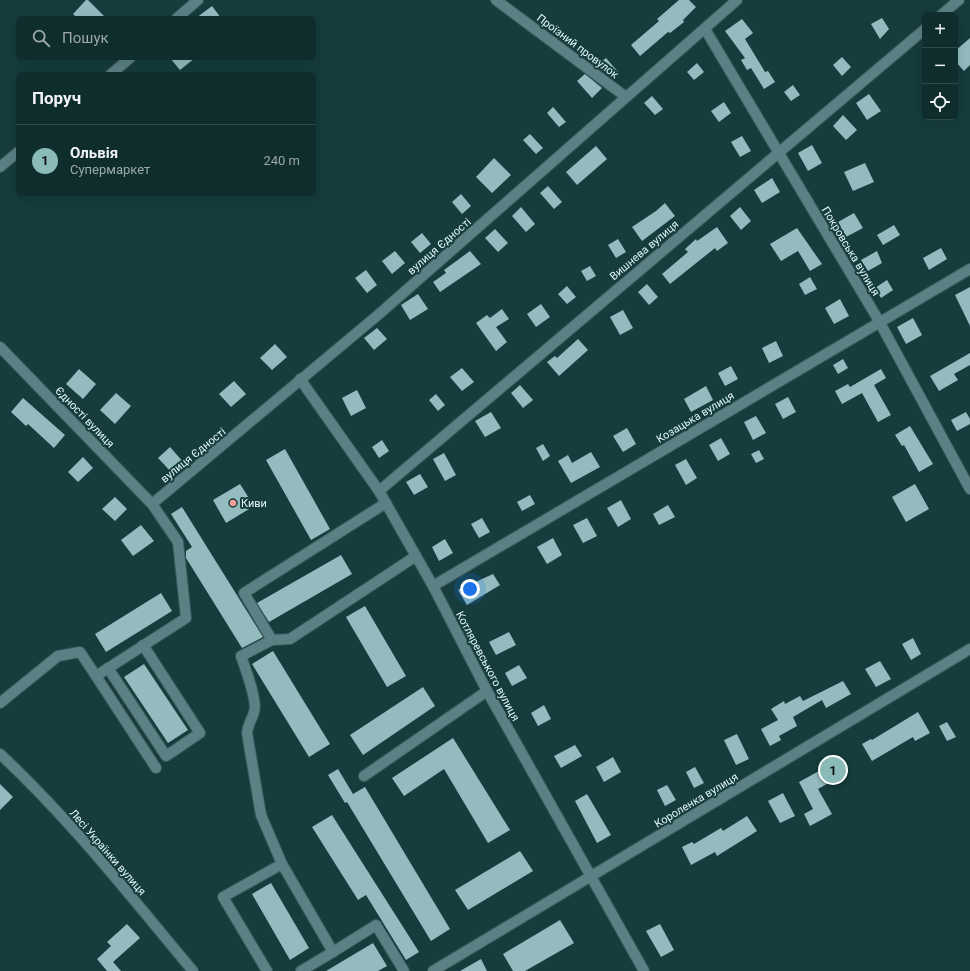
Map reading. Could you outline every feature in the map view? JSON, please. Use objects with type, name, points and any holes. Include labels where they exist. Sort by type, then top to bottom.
[{"type":"street","name":"Проїзний провулок","points":[[496,0],[626,97]]},
{"type":"street","name":"вулиця Єдності","points":[[152,504],[225,444],[300,378],[378,315],[737,0]]},
{"type":"street","points":[[945,12],[959,0]]},
{"type":"street","points":[[179,16],[196,1]]},
{"type":"street","name":"Покровська вулиця","points":[[705,29],[879,321],[970,489]]},
{"type":"street","name":"Вишнева вулиця","points":[[379,491],[922,31]]},
{"type":"street","points":[[113,72],[128,60]]},
{"type":"street","points":[[0,167],[16,154]]},
{"type":"street","name":"Козацька вулиця","points":[[433,586],[879,321],[970,269]]},
{"type":"street","name":"Єдності вулиця","points":[[0,347],[152,504],[178,542],[186,618],[143,645]]},
{"type":"street","name":"Котляревського вулиця","points":[[300,378],[386,503],[433,586],[487,691],[644,971]]},
{"type":"street","points":[[272,640],[244,593],[386,503]]},
{"type":"street","points":[[333,952],[282,864],[261,815],[247,733],[249,721],[255,711],[254,702],[241,656],[272,640],[290,639],[416,556]]},
{"type":"street","points":[[96,676],[108,668],[143,645],[200,733],[166,756],[108,668]]},
{"type":"street","name":"Короленка вулиця","points":[[433,971],[970,649]]},
{"type":"street","points":[[0,703],[58,656],[80,652],[156,768]]},
{"type":"street","points":[[364,776],[487,691]]},
{"type":"street","name":"Лесі Українки вулиця","points":[[0,754],[32,783],[193,971]]},
{"type":"street","points":[[266,971],[223,897],[282,864]]},
{"type":"street","points":[[301,971],[376,925],[404,971]]},
{"type":"building","points":[[86,0],[88,0],[104,16],[75,16],[73,14]]},
{"type":"building","points":[[679,0],[689,0],[696,7],[683,20],[684,22],[670,33],[668,32],[640,56],[631,45],[659,21],[657,19]]},
{"type":"building","points":[[212,6],[220,16],[199,16]]},
{"type":"building","points":[[882,18],[889,29],[880,39],[871,24]]},
{"type":"building","points":[[742,19],[753,33],[745,39],[765,72],[768,71],[775,82],[764,89],[751,68],[747,70],[741,60],[745,58],[725,31]]},
{"type":"building","points":[[970,38],[970,65],[964,71],[958,64],[958,48]]},
{"type":"building","points":[[842,57],[851,67],[842,76],[833,65]]},
{"type":"building","points":[[606,58],[619,73],[613,79],[596,66]]},
{"type":"building","points":[[172,60],[192,60],[180,70]]},
{"type":"building","points":[[697,63],[704,72],[694,80],[687,72]]},
{"type":"building","points":[[585,74],[602,88],[592,98],[577,81]]},
{"type":"building","points":[[793,85],[800,95],[791,101],[784,92]]},
{"type":"building","points":[[869,94],[881,111],[867,120],[856,103]]},
{"type":"building","points":[[652,96],[663,109],[655,115],[644,103]]},
{"type":"building","points":[[724,102],[731,113],[719,122],[711,111]]},
{"type":"building","points":[[553,107],[566,122],[559,127],[547,113]]},
{"type":"building","points":[[843,115],[857,130],[846,140],[833,126]]},
{"type":"building","points":[[530,134],[543,148],[536,154],[523,140]]},
{"type":"building","points":[[742,136],[751,151],[740,157],[731,142]]},
{"type":"building","points":[[812,145],[822,163],[808,171],[798,153]]},
{"type":"building","points":[[596,146],[607,159],[577,185],[566,172]]},
{"type":"building","points":[[494,158],[511,175],[492,193],[476,177]]},
{"type":"building","points":[[865,163],[874,182],[853,191],[844,172]]},
{"type":"building","points":[[772,178],[780,192],[762,203],[754,190]]},
{"type":"building","points":[[548,186],[562,202],[554,209],[540,193]]},
{"type":"building","points":[[461,194],[471,206],[462,214],[452,202]]},
{"type":"building","points":[[665,203],[675,216],[642,241],[632,227]]},
{"type":"building","points":[[521,207],[535,224],[526,232],[512,216]]},
{"type":"building","points":[[740,207],[751,221],[741,230],[730,216]]},
{"type":"building","points":[[854,213],[863,228],[846,237],[838,222]]},
{"type":"building","points":[[894,225],[900,235],[883,245],[877,235]]},
{"type":"building","points":[[717,227],[728,243],[717,251],[715,248],[670,284],[662,274],[688,252],[685,249],[696,239],[697,241]]},
{"type":"building","points":[[797,228],[822,264],[810,271],[798,251],[781,261],[770,244]]},
{"type":"building","points":[[495,229],[508,243],[498,252],[485,238]]},
{"type":"building","points":[[422,233],[431,244],[420,253],[411,242]]},
{"type":"building","points":[[618,239],[626,252],[616,258],[608,245]]},
{"type":"building","points":[[941,248],[947,259],[929,270],[923,258]]},
{"type":"building","points":[[395,251],[405,263],[392,274],[382,261]]},
{"type":"building","points":[[470,251],[481,264],[440,292],[433,282],[446,273],[444,270]]},
{"type":"building","points":[[877,251],[882,263],[868,271],[861,260]]},
{"type":"building","points":[[590,266],[596,276],[587,281],[581,271]]},
{"type":"building","points":[[366,270],[377,285],[367,293],[355,278]]},
{"type":"building","points":[[810,277],[817,289],[805,295],[799,284]]},
{"type":"building","points":[[887,280],[893,290],[881,298],[875,288]]},
{"type":"building","points":[[647,284],[658,297],[649,305],[638,292]]},
{"type":"building","points":[[567,286],[576,297],[567,304],[558,294]]},
{"type":"building","points":[[970,287],[970,326],[955,295]]},
{"type":"building","points":[[418,294],[428,309],[410,320],[401,305]]},
{"type":"building","points":[[840,299],[849,316],[834,324],[825,308]]},
{"type":"building","points":[[541,304],[550,317],[536,327],[527,314]]},
{"type":"building","points":[[502,309],[509,319],[496,327],[507,342],[496,351],[476,323],[487,315],[490,318]]},
{"type":"building","points":[[623,310],[633,328],[620,335],[610,317]]},
{"type":"building","points":[[913,318],[922,335],[906,344],[897,327]]},
{"type":"building","points":[[377,328],[387,339],[374,350],[364,338]]},
{"type":"building","points":[[578,339],[588,350],[559,376],[547,362],[555,356],[557,358]]},
{"type":"building","points":[[776,341],[783,356],[769,363],[762,348]]},
{"type":"building","points":[[275,344],[287,357],[272,370],[260,358]]},
{"type":"building","points":[[970,353],[970,365],[954,374],[958,380],[939,391],[930,376]]},
{"type":"building","points":[[843,359],[848,368],[838,374],[833,365]]},
{"type":"building","points":[[731,366],[738,379],[725,386],[718,373]]},
{"type":"building","points":[[462,368],[474,382],[462,391],[450,377]]},
{"type":"building","points":[[79,369],[96,384],[83,399],[66,384]]},
{"type":"building","points":[[881,369],[886,378],[874,385],[891,415],[878,422],[862,393],[842,404],[835,391],[848,384],[850,387]]},
{"type":"building","points":[[234,381],[246,394],[231,407],[219,394]]},
{"type":"building","points":[[520,385],[533,400],[523,408],[511,393]]},
{"type":"building","points":[[706,386],[713,400],[691,412],[684,399]]},
{"type":"building","points":[[357,390],[366,408],[351,416],[342,398]]},
{"type":"building","points":[[116,393],[131,406],[115,424],[100,410]]},
{"type":"building","points":[[436,394],[445,405],[438,411],[429,400]]},
{"type":"building","points":[[788,397],[796,412],[783,419],[775,404]]},
{"type":"building","points":[[23,398],[65,435],[54,448],[28,424],[26,426],[11,412]]},
{"type":"building","points":[[491,412],[501,428],[485,437],[475,421]]},
{"type":"building","points":[[966,412],[970,419],[970,424],[957,431],[951,420]]},
{"type":"building","points":[[756,416],[766,433],[753,440],[744,422]]},
{"type":"building","points":[[910,426],[933,464],[919,472],[904,445],[902,446],[895,435]]},
{"type":"building","points":[[627,428],[636,444],[623,452],[613,436]]},
{"type":"building","points":[[721,438],[730,454],[718,461],[709,445]]},
{"type":"building","points":[[382,440],[389,451],[379,458],[372,447]]},
{"type":"building","points":[[543,444],[550,456],[543,461],[536,448]]},
{"type":"building","points":[[170,447],[184,463],[172,473],[158,458]]},
{"type":"building","points":[[285,449],[330,529],[311,540],[266,460]]},
{"type":"building","points":[[759,450],[764,459],[756,463],[751,454]]},
{"type":"building","points":[[591,452],[600,467],[571,483],[558,461],[568,455],[572,463]]},
{"type":"building","points":[[444,453],[456,475],[445,481],[433,459]]},
{"type":"building","points":[[83,457],[93,468],[78,482],[68,472]]},
{"type":"building","points":[[686,459],[697,478],[686,485],[675,465]]},
{"type":"building","points":[[420,474],[428,487],[414,495],[406,482]]},
{"type":"building","name":"Киви","points":[[240,484],[254,506],[226,523],[213,500]]},
{"type":"building","points":[[915,484],[929,509],[906,522],[892,497]]},
{"type":"building","points":[[530,495],[535,504],[522,511],[517,502]]},
{"type":"building","points":[[115,497],[127,509],[115,521],[102,509]]},
{"type":"building","points":[[621,500],[631,519],[618,527],[607,508]]},
{"type":"building","points":[[668,505],[675,517],[659,525],[653,514]]},
{"type":"building","points":[[182,507],[263,637],[242,648],[186,558],[186,551],[192,547],[171,514]]},
{"type":"building","points":[[482,518],[490,532],[479,538],[471,524]]},
{"type":"building","points":[[587,518],[597,536],[583,543],[573,525]]},
{"type":"building","points":[[141,525],[154,541],[133,556],[121,540]]},
{"type":"building","points":[[553,538],[562,555],[547,564],[537,547]]},
{"type":"building","points":[[445,539],[453,553],[439,561],[432,547]]},
{"type":"building","points":[[341,555],[352,574],[269,622],[257,603]]},
{"type":"building","points":[[493,574],[500,585],[467,605],[458,590]]},
{"type":"building","points":[[161,593],[172,611],[106,652],[95,634]]},
{"type":"building","points":[[365,606],[406,676],[387,687],[346,617]]},
{"type":"building","points":[[509,632],[516,645],[496,655],[489,642]]},
{"type":"building","points":[[913,638],[921,654],[911,660],[902,644]]},
{"type":"building","points":[[273,651],[330,744],[309,757],[252,664]]},
{"type":"building","points":[[880,661],[891,679],[876,687],[865,669]]},
{"type":"building","points":[[144,664],[188,730],[168,743],[124,677]]},
{"type":"building","points":[[519,665],[527,678],[512,686],[505,673]]},
{"type":"building","points":[[843,681],[851,694],[826,708],[822,700],[793,717],[797,726],[779,736],[781,740],[770,746],[761,729],[778,720],[771,709],[784,701],[785,704],[800,696],[803,701]]},
{"type":"building","points":[[423,687],[435,706],[363,755],[350,735]]},
{"type":"building","points":[[544,705],[551,719],[538,726],[531,713]]},
{"type":"building","points":[[918,712],[930,733],[915,741],[913,737],[872,761],[862,744],[871,739],[872,740]]},
{"type":"building","points":[[947,722],[956,737],[947,741],[939,726]]},
{"type":"building","points":[[737,734],[749,759],[736,765],[724,740]]},
{"type":"building","points":[[453,738],[510,830],[488,843],[444,769],[404,796],[392,778]]},
{"type":"building","points":[[575,745],[582,756],[561,768],[554,756]]},
{"type":"building","points":[[613,757],[621,772],[604,782],[596,767]]},
{"type":"building","points":[[841,759],[848,772],[818,789],[832,814],[810,826],[804,814],[813,809],[799,782]]},
{"type":"building","points":[[695,767],[704,783],[694,788],[686,772]]},
{"type":"building","points":[[338,769],[353,794],[365,787],[450,929],[431,941],[347,802],[345,803],[328,775]]},
{"type":"building","points":[[0,784],[13,797],[0,810]]},
{"type":"building","points":[[667,785],[676,800],[665,806],[657,790]]},
{"type":"building","points":[[783,793],[795,816],[780,823],[768,801]]},
{"type":"building","points":[[587,794],[611,835],[597,843],[575,801]]},
{"type":"building","points":[[332,815],[419,952],[406,960],[366,895],[358,900],[312,827]]},
{"type":"building","points":[[747,816],[757,831],[717,856],[715,852],[691,865],[682,847],[692,842],[694,844],[721,828],[723,831]]},
{"type":"building","points":[[520,851],[533,871],[468,910],[455,890]]},
{"type":"building","points":[[271,883],[309,948],[290,960],[252,894]]},
{"type":"building","points":[[560,920],[574,943],[525,971],[513,971],[503,954]]},
{"type":"building","points":[[127,924],[140,938],[113,962],[121,971],[107,971],[97,959],[111,946],[107,942]]},
{"type":"building","points":[[660,924],[674,950],[661,957],[646,931]]},
{"type":"building","points":[[373,943],[387,966],[378,971],[326,971]]},
{"type":"building","points":[[481,959],[487,971],[460,971]]},
{"type":"place","name":"Киви","points":[[233,503]]},
{"type":"place","name":"Ольвія","points":[[833,770]]}]
